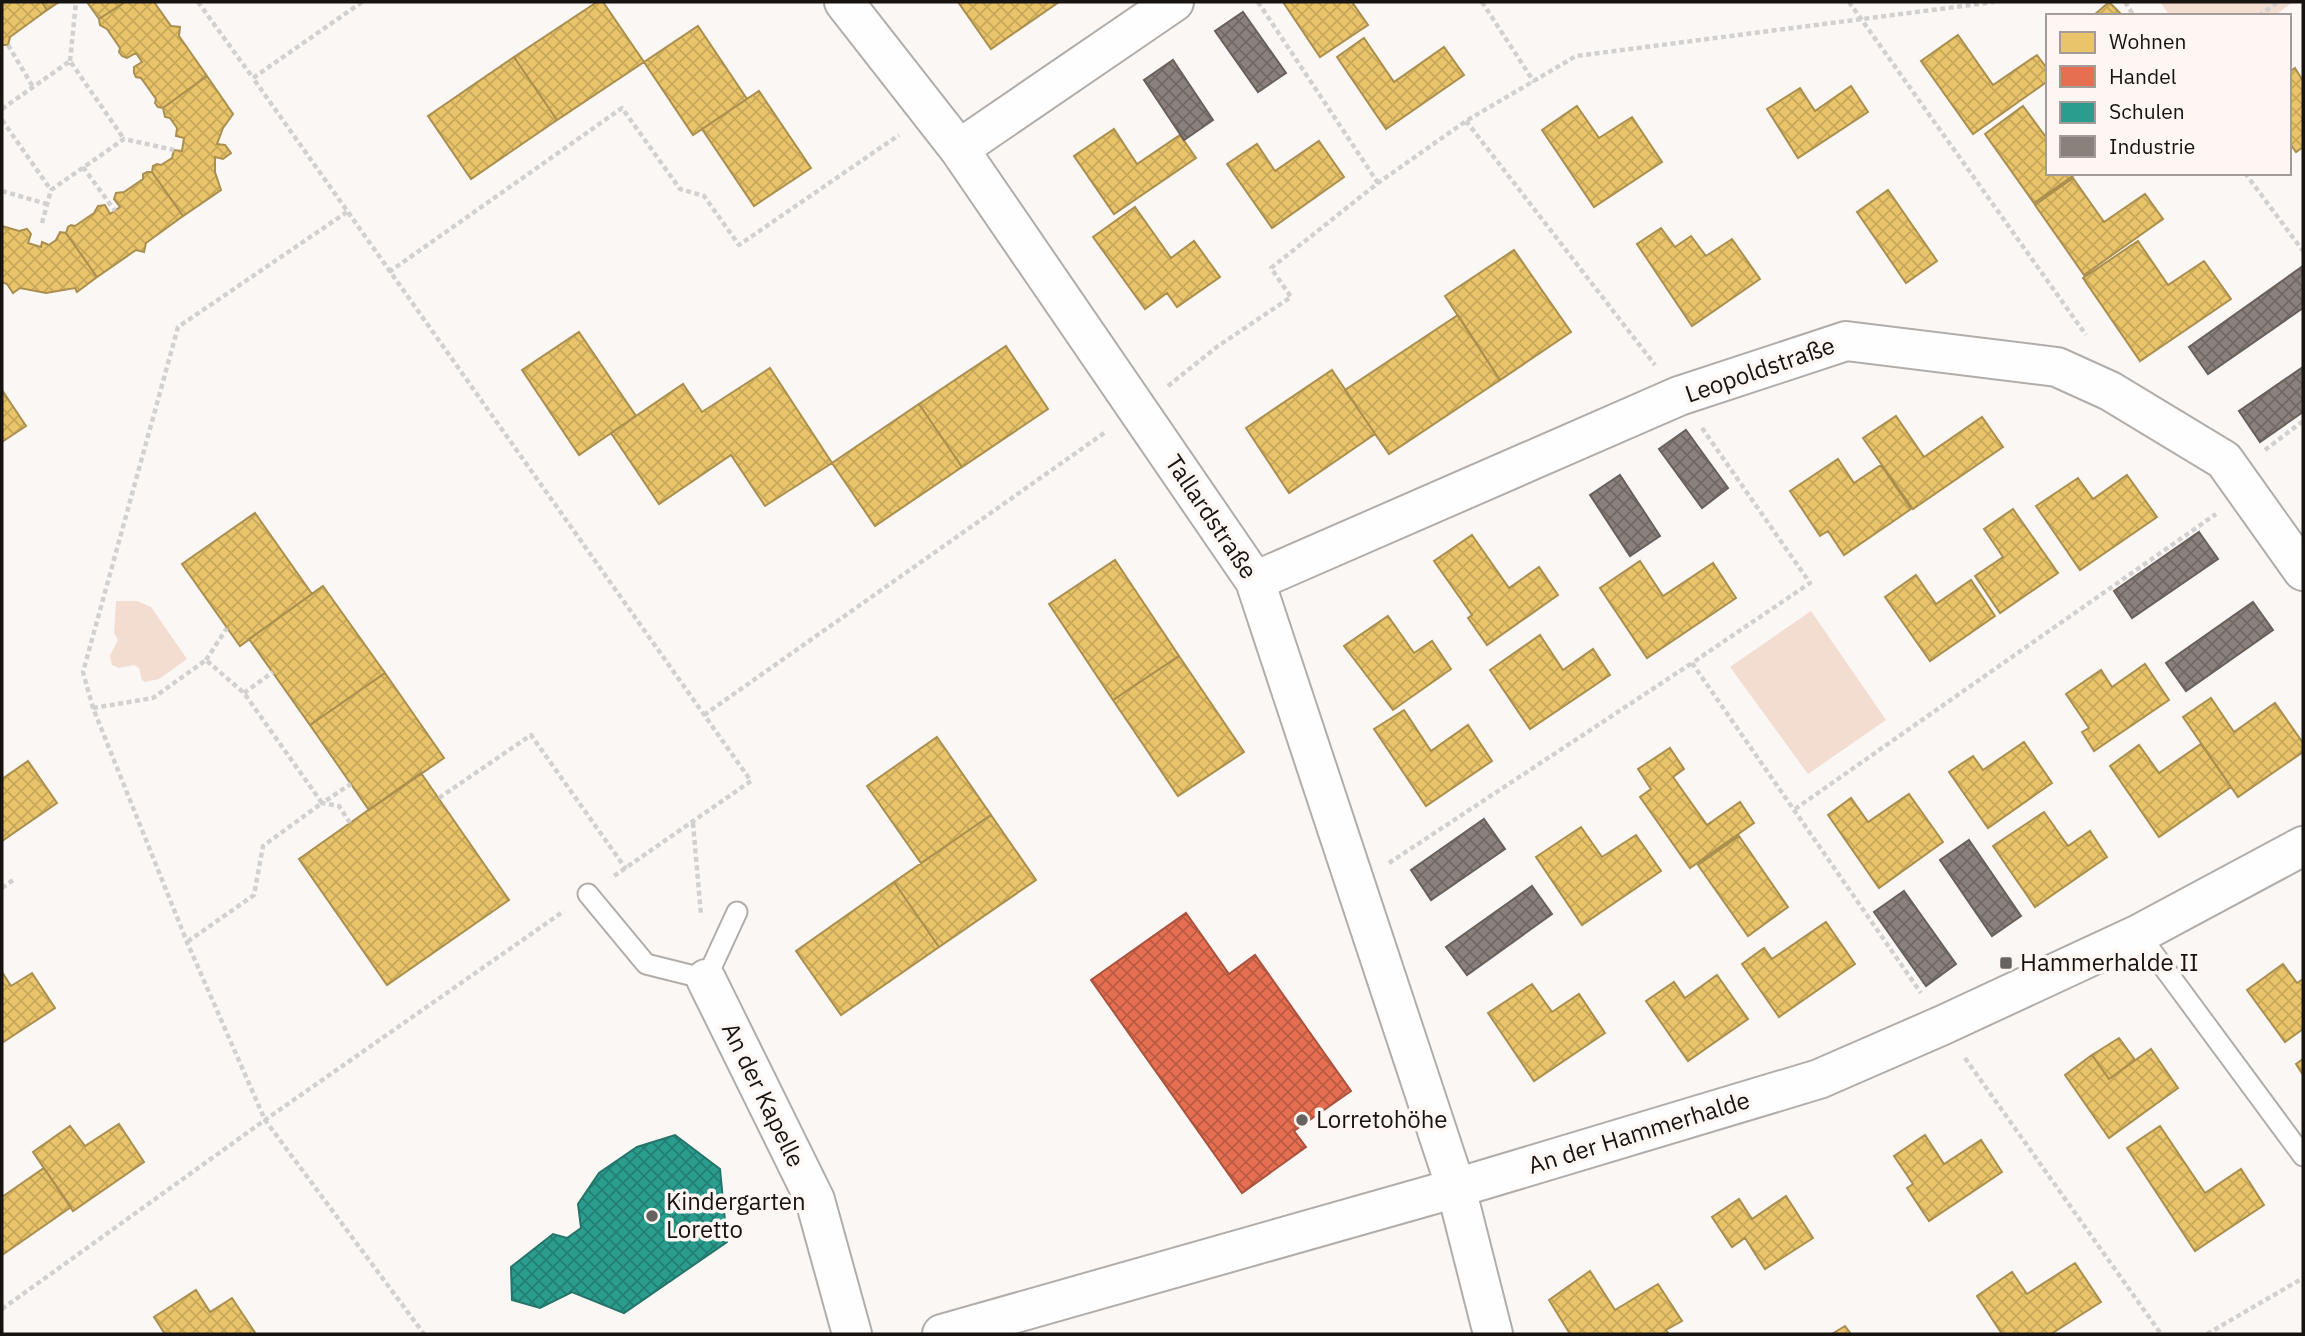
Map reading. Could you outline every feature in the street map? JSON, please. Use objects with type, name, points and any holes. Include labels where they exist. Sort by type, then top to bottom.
[{"type":"street","name":"Tallardstraße","points":[[844,2],[959,149],[1255,581],[1456,1188],[1493,1334]]},
{"type":"street","points":[[959,149],[1174,2]]},
{"type":"street","name":"Leopoldstraße","points":[[1255,581],[1679,396],[1846,341],[2057,367],[2110,391],[2224,460],[2303,571]]},
{"type":"street","name":"An der Hammerhalde","points":[[942,1334],[1456,1188],[1819,1079],[1943,1026],[2139,934],[2303,846]]},
{"type":"street","name":"An der Kapelle","points":[[706,979],[815,1200],[852,1334]]},
{"type":"lane","points":[[588,894],[646,964],[706,979],[737,912]]},
{"type":"lane","points":[[2139,934],[2303,1156]]},
{"type":"path","points":[[76,2],[70,61],[124,139],[173,150]]},
{"type":"path","points":[[2,1309],[265,1120],[751,781],[198,2]]},
{"type":"path","points":[[253,78],[362,2]]},
{"type":"path","points":[[1258,2],[1378,183]]},
{"type":"path","points":[[1482,2],[1534,82]]},
{"type":"path","points":[[1849,2],[2089,340],[2110,391]]},
{"type":"path","points":[[704,715],[1138,410],[1218,346],[1291,298],[1271,268],[1378,183],[1466,121],[1576,56],[1994,2]]},
{"type":"path","points":[[2262,14],[2278,2]]},
{"type":"path","points":[[8,46],[33,87]]},
{"type":"path","points":[[2,109],[70,61]]},
{"type":"path","points":[[389,272],[622,108],[680,189],[704,196],[739,245],[931,113]]},
{"type":"path","points":[[2,120],[51,190]]},
{"type":"path","points":[[1356,885],[1810,583],[1679,396],[1466,121]]},
{"type":"path","points":[[42,223],[51,190],[124,139]]},
{"type":"path","points":[[83,167],[115,211]]},
{"type":"path","points":[[2246,175],[2303,251]]},
{"type":"path","points":[[2,191],[47,204]]},
{"type":"path","points":[[347,212],[178,327],[83,672],[93,708],[187,942],[265,1120],[424,1334]]},
{"type":"path","points":[[1795,809],[2240,483],[2303,421]]},
{"type":"path","points":[[93,708],[153,698],[206,660],[227,628]]},
{"type":"path","points":[[206,660],[244,693],[322,803],[339,806],[350,823]]},
{"type":"path","points":[[1692,663],[1943,1026],[2161,1334]]},
{"type":"path","points":[[244,693],[272,672]]},
{"type":"path","points":[[439,799],[531,735],[626,869]]},
{"type":"path","points":[[187,942],[254,895],[263,846],[351,784]]},
{"type":"path","points":[[693,822],[706,979]]},
{"type":"path","points":[[2,888],[13,880]]},
{"type":"path","points":[[2207,1334],[2303,1278]]},
{"type":"shaded area","points":[[2160,2],[2293,2],[2277,14],[2169,14]]},
{"type":"shaded area","points":[[116,601],[137,601],[151,607],[187,659],[159,679],[145,682],[139,668],[134,665],[119,668],[112,665],[110,655],[118,640],[114,633]]},
{"type":"shaded area","points":[[1811,611],[1886,720],[1808,774],[1730,667]]},
{"type":"building: Wohnen","points":[[2,2],[42,2],[47,10],[10,37],[8,45],[2,45]]},
{"type":"building: Wohnen","points":[[42,2],[59,2],[47,10]]},
{"type":"building: Wohnen","points":[[87,2],[125,2],[99,19]]},
{"type":"building: Wohnen","points":[[125,2],[154,2],[171,26],[180,27],[179,36],[207,76],[163,108],[158,107],[156,99],[141,78],[134,73],[134,67],[142,62],[136,53],[127,58],[122,56],[120,48],[107,29],[100,25],[99,19]]},
{"type":"building: Wohnen","points":[[597,2],[603,2],[644,62],[557,120],[514,57]]},
{"type":"building: Wohnen","points":[[958,2],[1059,2],[991,49]]},
{"type":"building: Wohnen","points":[[1283,2],[1352,2],[1368,25],[1320,57]]},
{"type":"building: Wohnen","points":[[2109,2],[2121,14],[2095,14]]},
{"type":"building: Wohnen","points":[[698,26],[747,99],[693,135],[644,62]]},
{"type":"building: Wohnen","points":[[1958,35],[1993,85],[2037,55],[2046,67],[2046,82],[1973,134],[1921,61]]},
{"type":"building: Wohnen","points":[[1364,38],[1394,82],[1444,47],[1464,75],[1386,129],[1337,57]]},
{"type":"building: Wohnen","points":[[514,57],[557,120],[471,179],[428,116]]},
{"type":"building: Wohnen","points":[[2295,68],[2303,81],[2303,147],[2296,152],[2291,145],[2291,71]]},
{"type":"building: Wohnen","points":[[207,76],[233,114],[223,128],[217,144],[225,145],[231,153],[223,159],[215,157],[215,172],[221,190],[183,216],[152,172],[153,166],[161,165],[172,158],[174,150],[182,151],[184,138],[176,136],[177,128],[170,118],[165,117],[163,108]]},
{"type":"building: Wohnen","points":[[1851,86],[1868,112],[1798,158],[1767,109],[1800,88],[1815,111]]},
{"type":"building: Wohnen","points":[[759,91],[811,168],[754,206],[702,129]]},
{"type":"building: Wohnen","points":[[1577,106],[1599,138],[1632,117],[1662,162],[1594,207],[1542,130]]},
{"type":"building: Wohnen","points":[[2023,106],[2046,137],[2046,175],[2074,175],[2034,203],[1985,134]]},
{"type":"building: Wohnen","points":[[1114,129],[1137,164],[1180,135],[1196,158],[1114,214],[1074,156]]},
{"type":"building: Wohnen","points":[[1319,141],[1344,177],[1272,228],[1227,164],[1257,144],[1275,171]]},
{"type":"building: Wohnen","points":[[152,172],[183,216],[146,243],[144,252],[136,250],[97,277],[66,233],[68,227],[75,226],[94,213],[98,206],[105,205],[110,214],[120,207],[114,199],[116,193],[124,192],[143,179],[143,174]]},
{"type":"building: Wohnen","points":[[2073,178],[2104,222],[2145,194],[2163,219],[2084,275],[2035,205]]},
{"type":"building: Wohnen","points":[[1888,190],[1937,261],[1906,283],[1857,212]]},
{"type":"building: Wohnen","points":[[1135,207],[1171,258],[1194,241],[1220,277],[1177,307],[1167,293],[1145,309],[1093,237]]},
{"type":"building: Wohnen","points":[[2,226],[19,231],[27,229],[31,234],[28,243],[41,247],[42,242],[49,245],[56,240],[60,232],[66,233],[97,277],[77,292],[75,288],[46,293],[20,288],[13,293],[7,284],[2,282]]},
{"type":"building: Wohnen","points":[[1661,228],[1675,247],[1691,236],[1706,256],[1732,239],[1760,279],[1692,326],[1637,244]]},
{"type":"building: Wohnen","points":[[2138,241],[2168,285],[2204,261],[2231,299],[2140,361],[2083,278]]},
{"type":"building: Wohnen","points":[[1514,250],[1571,332],[1500,380],[1445,296]]},
{"type":"building: Wohnen","points":[[1458,315],[1500,380],[1389,454],[1345,390]]},
{"type":"building: Wohnen","points":[[579,332],[636,416],[579,455],[522,370]]},
{"type":"building: Wohnen","points":[[1006,346],[1048,409],[962,467],[919,404]]},
{"type":"building: Wohnen","points":[[770,368],[832,463],[765,506],[731,455],[659,504],[611,433],[683,384],[702,412]]},
{"type":"building: Wohnen","points":[[1332,370],[1375,434],[1289,493],[1246,428]]},
{"type":"building: Wohnen","points":[[2,390],[26,426],[2,442]]},
{"type":"building: Wohnen","points":[[919,404],[962,467],[875,526],[832,463]]},
{"type":"building: Wohnen","points":[[1896,416],[1924,457],[1982,417],[2003,447],[1913,509],[1863,438]]},
{"type":"building: Wohnen","points":[[1838,459],[1854,483],[1881,465],[1911,509],[1844,555],[1828,531],[1820,536],[1790,491]]},
{"type":"building: Wohnen","points":[[2127,475],[2157,517],[2080,570],[2036,506],[2078,478],[2093,499]]},
{"type":"building: Wohnen","points":[[2013,509],[2058,573],[2000,613],[1975,576],[2003,557],[1984,529]]},
{"type":"building: Wohnen","points":[[255,513],[312,594],[240,646],[182,564]]},
{"type":"building: Wohnen","points":[[1472,535],[1509,588],[1539,567],[1558,595],[1487,645],[1468,618],[1472,615],[1434,561]]},
{"type":"building: Wohnen","points":[[1115,560],[1179,656],[1113,700],[1049,604]]},
{"type":"building: Wohnen","points":[[1640,561],[1663,596],[1713,563],[1736,598],[1647,658],[1600,588]]},
{"type":"building: Wohnen","points":[[1916,575],[1936,604],[1971,580],[1995,616],[1930,661],[1885,597]]},
{"type":"building: Wohnen","points":[[323,586],[385,673],[310,725],[249,639]]},
{"type":"building: Wohnen","points":[[1388,616],[1414,653],[1432,641],[1451,669],[1393,710],[1344,646]]},
{"type":"building: Wohnen","points":[[1540,635],[1563,670],[1593,649],[1610,675],[1530,729],[1490,670]]},
{"type":"building: Wohnen","points":[[1179,656],[1244,752],[1178,796],[1113,700]]},
{"type":"building: Wohnen","points":[[2145,664],[2169,700],[2094,751],[2082,732],[2089,728],[2066,694],[2101,670],[2112,687]]},
{"type":"building: Wohnen","points":[[385,673],[444,758],[369,810],[310,725]]},
{"type":"building: Wohnen","points":[[2211,698],[2234,732],[2275,703],[2303,743],[2303,752],[2238,797],[2183,717]]},
{"type":"building: Wohnen","points":[[1404,710],[1431,751],[1468,725],[1492,761],[1426,806],[1374,729]]},
{"type":"building: Wohnen","points":[[937,737],[991,815],[921,863],[867,786]]},
{"type":"building: Wohnen","points":[[2024,742],[2052,783],[1988,828],[1949,772],[1973,756],[1983,770]]},
{"type":"building: Wohnen","points":[[2201,744],[2231,787],[2159,837],[2110,766],[2139,745],[2159,773]]},
{"type":"building: Wohnen","points":[[1670,748],[1684,769],[1673,777],[1707,825],[1740,802],[1754,823],[1690,868],[1640,797],[1651,789],[1638,769]]},
{"type":"building: Wohnen","points":[[28,761],[57,803],[2,841],[2,779]]},
{"type":"building: Wohnen","points":[[421,773],[509,900],[387,985],[299,859]]},
{"type":"building: Wohnen","points":[[1909,794],[1943,842],[1879,888],[1828,815],[1851,798],[1868,822]]},
{"type":"building: Wohnen","points":[[2044,812],[2068,846],[2090,831],[2107,857],[2035,907],[1993,846]]},
{"type":"building: Wohnen","points":[[991,815],[1036,880],[939,947],[894,882]]},
{"type":"building: Wohnen","points":[[1581,827],[1602,857],[1636,835],[1661,871],[1582,925],[1536,857]]},
{"type":"building: Wohnen","points":[[1739,836],[1788,907],[1748,936],[1698,865]]},
{"type":"building: Wohnen","points":[[894,882],[939,947],[841,1015],[796,951]]},
{"type":"building: Wohnen","points":[[1826,922],[1855,964],[1779,1017],[1742,964],[1764,948],[1772,959]]},
{"type":"building: Wohnen","points":[[2283,964],[2297,983],[2303,979],[2303,1029],[2285,1042],[2247,990]]},
{"type":"building: Wohnen","points":[[2,972],[11,986],[32,973],[55,1008],[2,1043]]},
{"type":"building: Wohnen","points":[[1717,975],[1748,1019],[1688,1061],[1646,1001],[1674,982],[1685,998]]},
{"type":"building: Wohnen","points":[[1532,984],[1552,1012],[1579,994],[1605,1033],[1534,1081],[1488,1013]]},
{"type":"building: Wohnen","points":[[2119,1038],[2135,1060],[2109,1079],[2092,1055]]},
{"type":"building: Wohnen","points":[[2151,1049],[2178,1088],[2109,1138],[2065,1075],[2092,1055],[2109,1079]]},
{"type":"building: Wohnen","points":[[2303,1059],[2303,1075],[2296,1064]]},
{"type":"building: Wohnen","points":[[119,1124],[144,1162],[73,1211],[33,1152],[70,1126],[85,1146]]},
{"type":"building: Wohnen","points":[[2160,1126],[2205,1193],[2241,1169],[2264,1205],[2195,1251],[2127,1148]]},
{"type":"building: Wohnen","points":[[1925,1135],[1944,1164],[1981,1140],[2002,1172],[1929,1221],[1907,1188],[1913,1184],[1894,1156]]},
{"type":"building: Wohnen","points":[[44,1168],[71,1207],[2,1255],[2,1197]]},
{"type":"building: Wohnen","points":[[1786,1196],[1813,1238],[1765,1269],[1745,1238],[1732,1247],[1712,1217],[1739,1199],[1752,1219]]},
{"type":"building: Wohnen","points":[[2075,1263],[2101,1302],[2051,1334],[2002,1334],[1977,1296],[2012,1272],[2027,1294]]},
{"type":"building: Wohnen","points":[[1590,1271],[1615,1310],[1658,1284],[1682,1321],[1666,1330],[1669,1334],[1570,1334],[1549,1300]]},
{"type":"building: Wohnen","points":[[196,1290],[210,1312],[232,1298],[256,1334],[165,1334],[154,1317]]},
{"type":"building: Wohnen","points":[[1845,1326],[1851,1334],[1832,1334]]},
{"type":"building: Handel","points":[[1186,913],[1229,974],[1255,955],[1351,1091],[1294,1131],[1306,1147],[1242,1193],[1091,980]]},
{"type":"building: Schulen","name":"Kindergarten Loretto","points":[[675,1135],[720,1169],[727,1242],[624,1313],[572,1292],[540,1308],[512,1300],[511,1267],[553,1234],[567,1238],[581,1228],[578,1204],[599,1173],[637,1147]]},
{"type":"building: Industrie","points":[[1243,12],[1286,73],[1258,92],[1215,31]]},
{"type":"building: Industrie","points":[[1173,60],[1213,120],[1184,140],[1144,80]]},
{"type":"building: Industrie","points":[[2303,266],[2303,308],[2208,374],[2189,347]]},
{"type":"building: Industrie","points":[[2303,367],[2303,412],[2260,442],[2239,411]]},
{"type":"building: Industrie","points":[[1686,430],[1728,488],[1702,508],[1659,449]]},
{"type":"building: Industrie","points":[[1620,475],[1660,536],[1630,556],[1590,495]]},
{"type":"building: Industrie","points":[[2199,532],[2218,559],[2132,618],[2114,591]]},
{"type":"building: Industrie","points":[[2253,602],[2273,630],[2186,691],[2166,663]]},
{"type":"building: Industrie","points":[[1484,819],[1505,849],[1431,900],[1411,870]]},
{"type":"building: Industrie","points":[[1969,840],[2021,916],[1992,936],[1940,860]]},
{"type":"building: Industrie","points":[[1532,886],[1552,914],[1467,975],[1446,947]]},
{"type":"building: Industrie","points":[[1904,891],[1956,964],[1926,986],[1874,912]]},
{"type":"place","name":"Hammerhalde II","points":[[2006,963]]},
{"type":"place","name":"Lorretohöhe","points":[[1302,1120]]},
{"type":"place","name":"Kindergarten Loretto","points":[[652,1216]]}]
